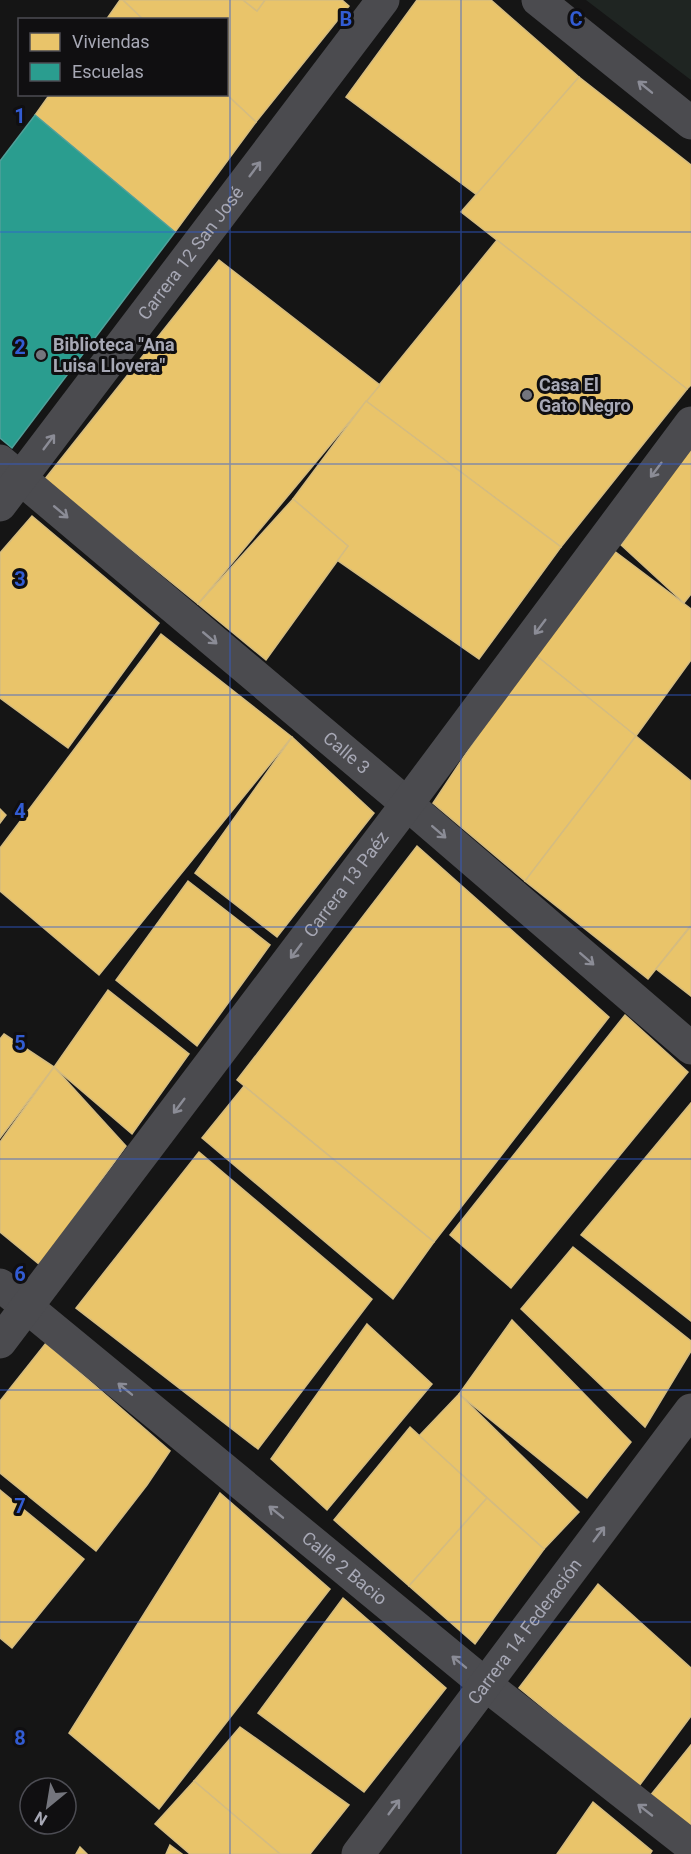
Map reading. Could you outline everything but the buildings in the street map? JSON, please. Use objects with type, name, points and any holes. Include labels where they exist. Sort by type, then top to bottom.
[{"type":"street","name":"Carrera 12 San José","points":[[0,505],[10,470],[383,0]]},
{"type":"street","points":[[538,0],[691,123]]},
{"type":"street","name":"Carrera 13 Paéz","points":[[0,1342],[407,804],[691,423]]},
{"type":"street","name":"Calle 3","points":[[10,470],[407,804],[691,1048]]},
{"type":"street","name":"Calle 2 Bacio","points":[[0,1285],[486,1684],[691,1846]]},
{"type":"street","name":"Carrera 14 Federación","points":[[358,1854],[691,1410]]},
{"type":"shaded area","points":[[586,0],[691,0],[691,80]]},
{"type":"place","name":"Biblioteca \"Ana Luisa Llovera\"","points":[[41,355]]},
{"type":"place","name":"Casa El Gato Negro","points":[[527,395]]}]
